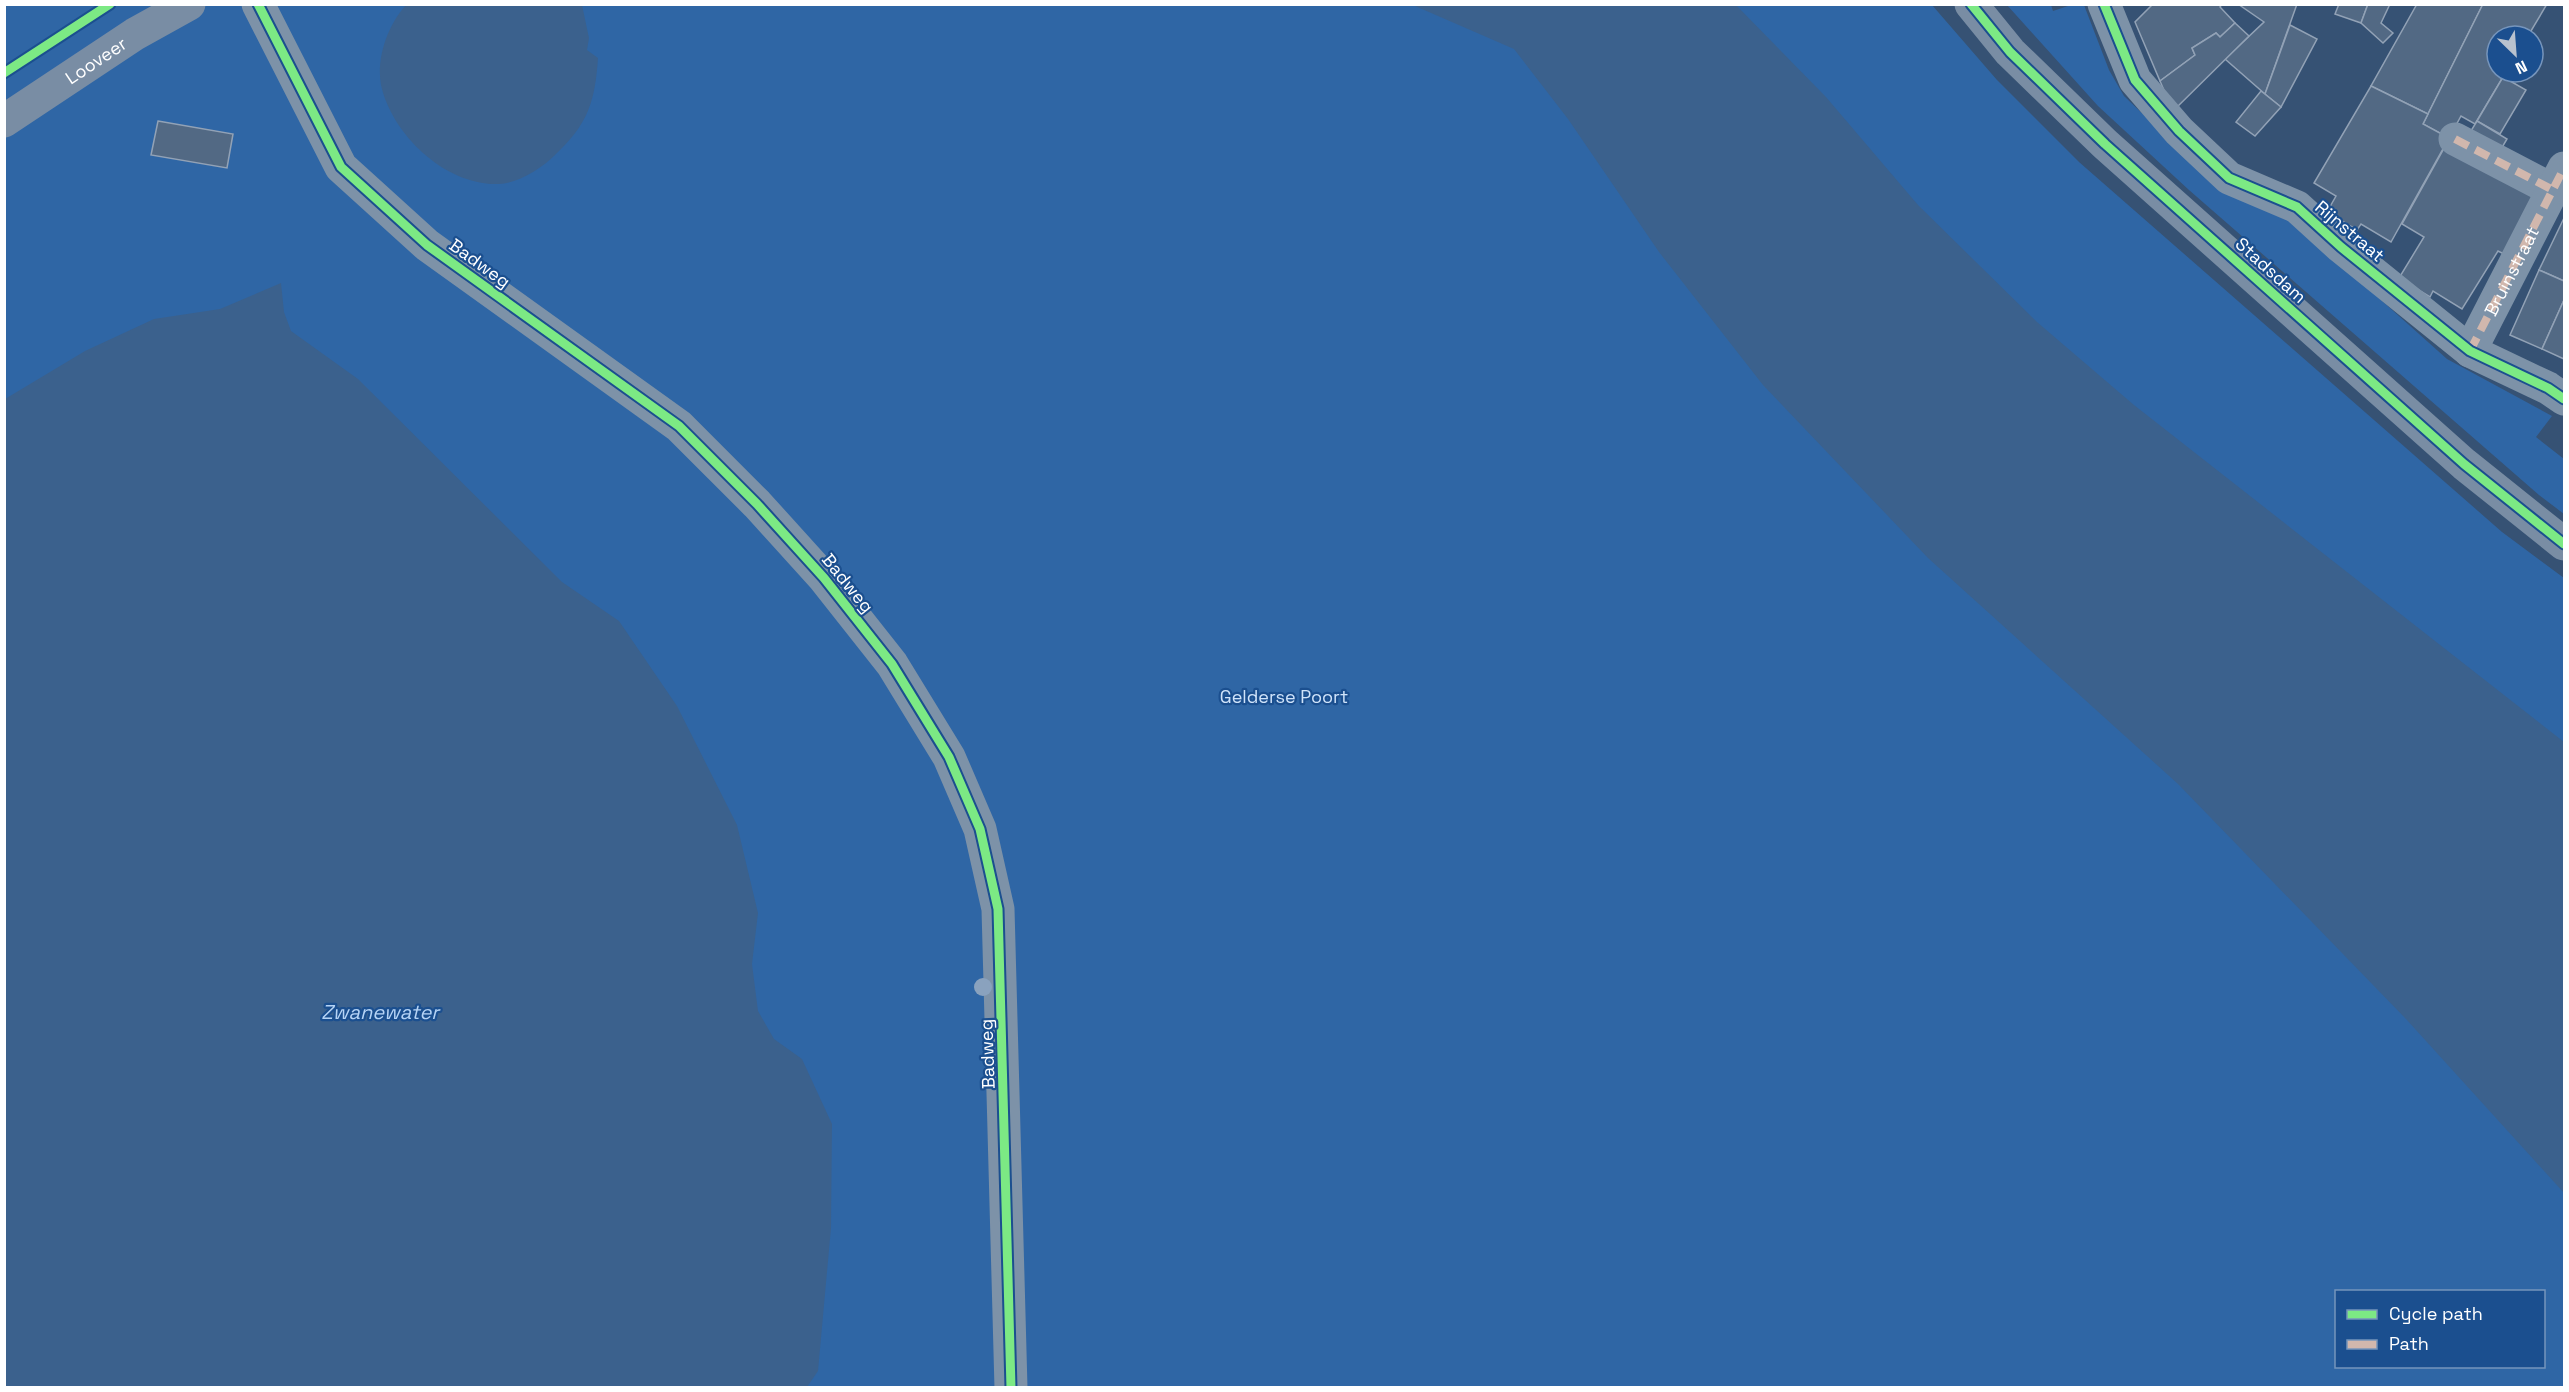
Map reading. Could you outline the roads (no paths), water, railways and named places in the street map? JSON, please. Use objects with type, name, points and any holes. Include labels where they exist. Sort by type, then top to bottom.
[{"type":"street","name":"Looveer","points":[[4,121],[135,34],[189,4]]},
{"type":"street","name":"Badweg","points":[[258,4],[341,167],[427,245],[679,426],[757,504],[824,578],[892,664],[949,757],[980,829],[998,909],[1011,1388]]},
{"type":"street","name":"Stadsdam","points":[[1971,4],[2010,51],[2105,144],[2464,464],[2565,544]]},
{"type":"street","name":"Rijnstraat","points":[[2104,4],[2134,80],[2179,131],[2229,178],[2297,207],[2341,247],[2470,351],[2548,388],[2565,399]]},
{"type":"street","name":"Bruinstraat","points":[[2455,139],[2559,179],[2470,351]]},
{"type":"water","points":[[407,4],[582,5],[589,38],[587,50],[598,58],[595,87],[588,111],[566,144],[544,165],[530,174],[499,184],[479,182],[460,176],[441,167],[424,154],[397,122],[387,104],[381,85],[380,64],[385,42],[394,21]]},
{"type":"water","points":[[1383,5],[1736,5],[1826,97],[1918,205],[2037,322],[2134,405],[2564,742],[2564,1193],[2406,1019],[2178,784],[1928,558],[1763,385],[1659,252],[1568,119],[1514,49],[1415,6]]},
{"type":"water","name":"Zwanewater","points":[[281,283],[284,312],[291,331],[358,379],[562,582],[619,621],[677,706],[737,825],[758,913],[752,964],[758,1011],[774,1039],[802,1059],[832,1124],[831,1228],[818,1371],[807,1387],[5,1387],[5,399],[85,351],[154,319],[220,309]]},
{"type":"park label","name":"Gelderse Poort","points":[[1284,696]]}]
